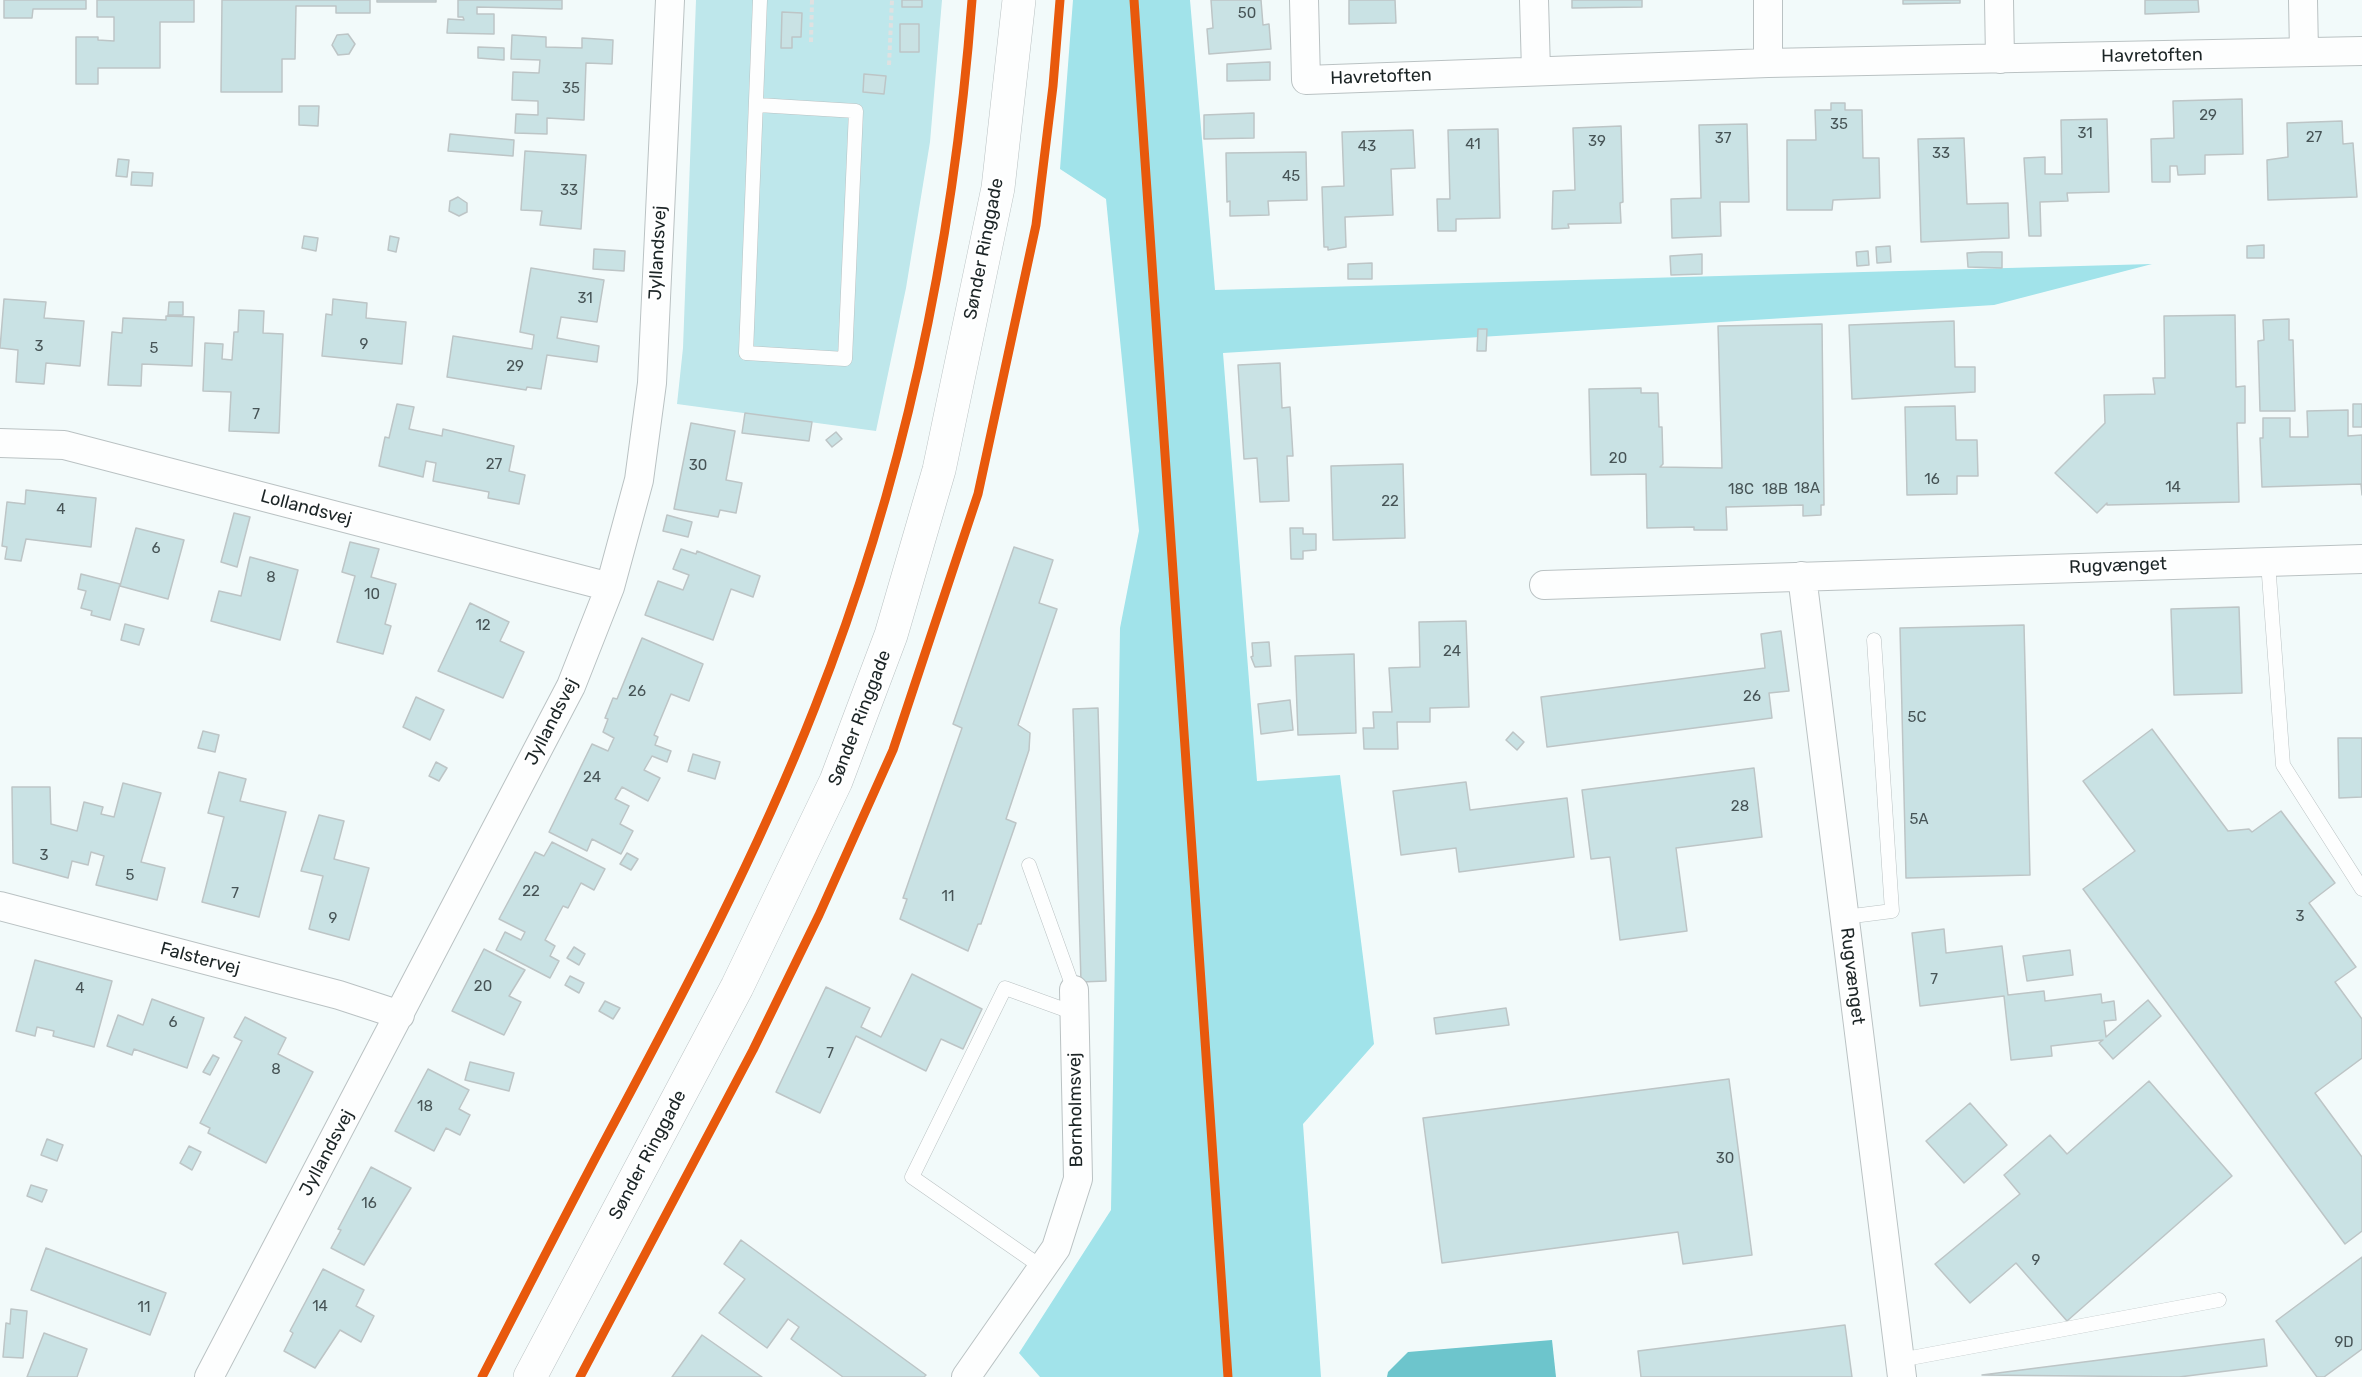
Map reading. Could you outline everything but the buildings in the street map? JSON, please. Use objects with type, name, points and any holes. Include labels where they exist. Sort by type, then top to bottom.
[{"type":"street","name":"Jyllandsvej","points":[[209,1377],[572,686],[610,587],[639,480],[652,383],[670,0]]},
{"type":"street","name":"Sønder Ringgade","points":[[530,1377],[737,987],[836,781],[891,635],[939,470],[998,188],[1018,0]]},
{"type":"street","name":"Havretoften","points":[[1304,0],[1306,80],[1768,63],[2362,51]]},
{"type":"street","points":[[1534,0],[1536,71]]},
{"type":"street","points":[[1768,0],[1768,63]]},
{"type":"street","points":[[1999,0],[2000,59]]},
{"type":"street","points":[[2303,0],[2304,52]]},
{"type":"street","name":"Lollandsvej","points":[[0,443],[64,445],[610,587]]},
{"type":"street","name":"Rugvænget","points":[[1544,585],[2362,559]]},
{"type":"street","name":"Rugvænget","points":[[1802,576],[1901,1368]]},
{"type":"street","name":"Falstervej","points":[[0,906],[339,995],[400,1015]]},
{"type":"street","name":"Bornholmsvej","points":[[966,1377],[1056,1248],[1078,1179],[1074,1002]]},
{"type":"lane","points":[[758,105],[856,111],[845,358],[746,353],[758,105],[760,0]]},
{"type":"lane","points":[[2268,562],[2283,765],[2362,889]]},
{"type":"lane","points":[[1845,917],[1892,910],[1874,640]]},
{"type":"lane","points":[[1029,865],[1074,1002],[1005,988],[912,1177],[1043,1268]]},
{"type":"lane","points":[[1901,1368],[2219,1300]]},
{"type":"path","points":[[811,42],[812,0]]},
{"type":"path","points":[[889,65],[892,0]]},
{"type":"shaded area","points":[[696,0],[942,0],[930,142],[906,288],[876,431],[677,404],[683,348]]},
{"type":"shaded area","points":[[1073,0],[1190,0],[1215,290],[2152,264],[1994,305],[1223,353],[1257,781],[1340,775],[1374,1044],[1303,1124],[1321,1377],[1040,1377],[1019,1353],[1111,1210],[1120,628],[1139,531],[1106,199],[1060,169]]},
{"type":"shaded area","points":[[1552,1340],[1556,1377],[1387,1377],[1388,1372],[1408,1352]]},
{"type":"cycle path","points":[[482,1377],[743,872],[792,763],[847,622],[875,536],[920,360],[938,270],[952,180],[964,90],[972,0]]},
{"type":"cycle path","points":[[580,1377],[753,1050],[819,915],[893,750],[978,494],[1036,225],[1053,86],[1060,0]]},
{"type":"cycle path","points":[[1134,0],[1228,1377]]}]
